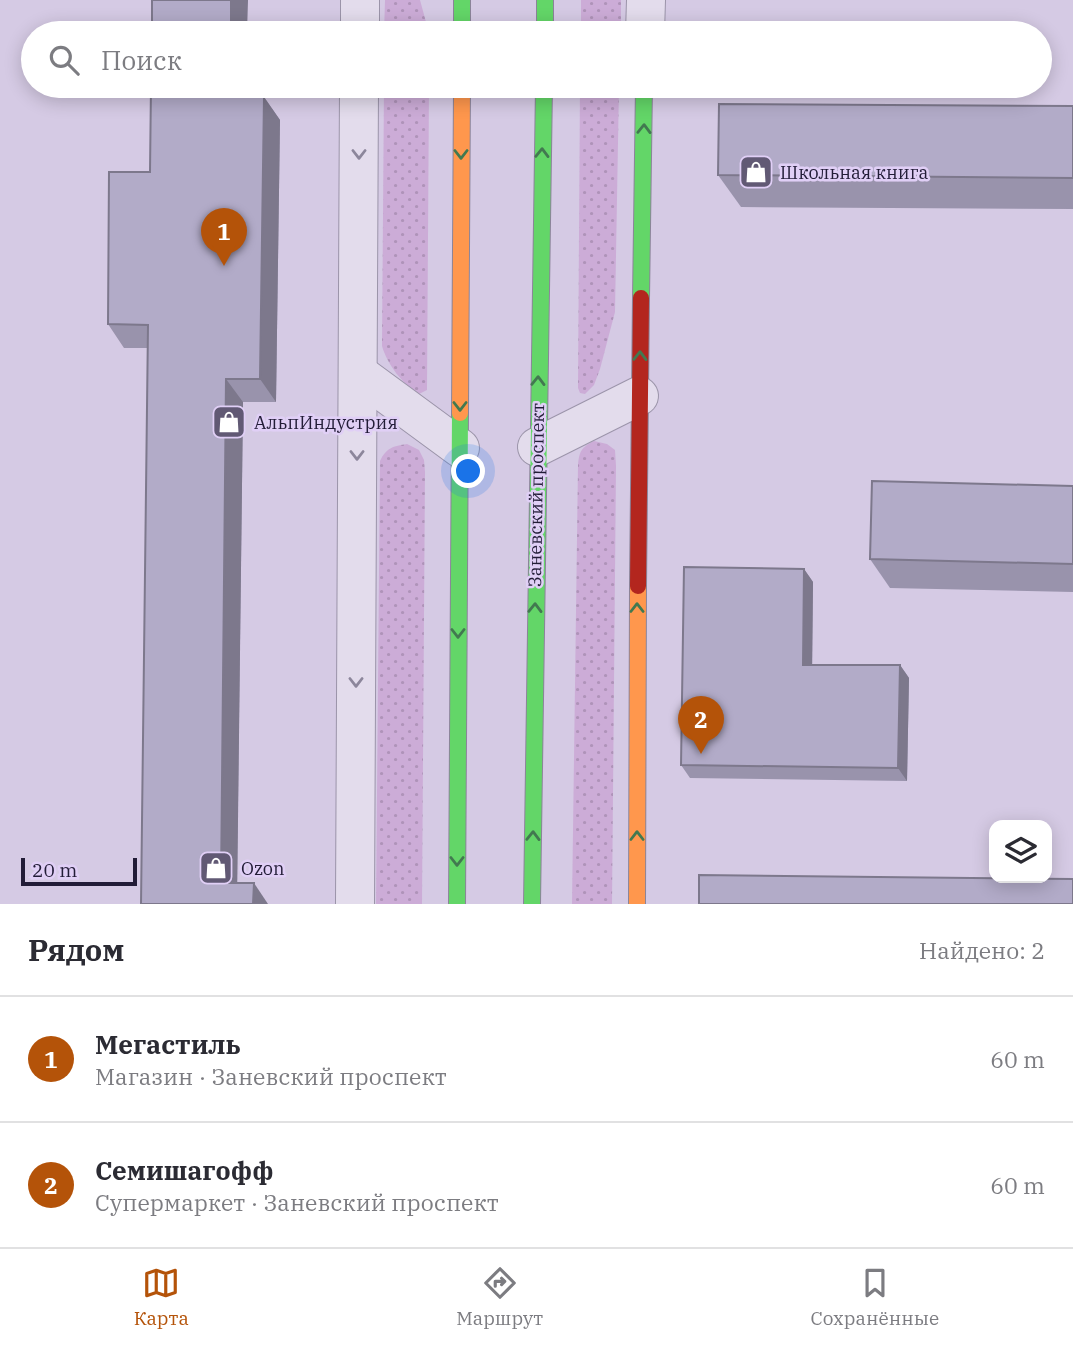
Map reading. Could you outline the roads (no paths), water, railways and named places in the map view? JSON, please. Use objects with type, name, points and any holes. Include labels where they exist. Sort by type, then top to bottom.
[{"type":"main road","points":[[462,0],[462,21]]},
{"type":"main road","points":[[544,21],[545,0]]},
{"type":"main road","points":[[457,904],[462,98]]},
{"type":"main road","name":"Заневский проспект","points":[[532,904],[544,98]]},
{"type":"main road","points":[[636,904],[644,98]]},
{"type":"street","points":[[359,21],[360,0]]},
{"type":"street","points":[[645,21],[646,0]]},
{"type":"street","points":[[355,904],[359,98]]},
{"type":"street","points":[[358,373],[460,448]]},
{"type":"street","points":[[537,447],[639,396]]},
{"type":"place","name":"Школьная книга","points":[[756,172]]},
{"type":"place","name":"Мегастиль","points":[[224,266]]},
{"type":"place","name":"АльпИндустрия","points":[[229,422]]},
{"type":"place","name":"Семишагофф","points":[[701,754]]},
{"type":"place","name":"Ozon","points":[[216,868]]}]
